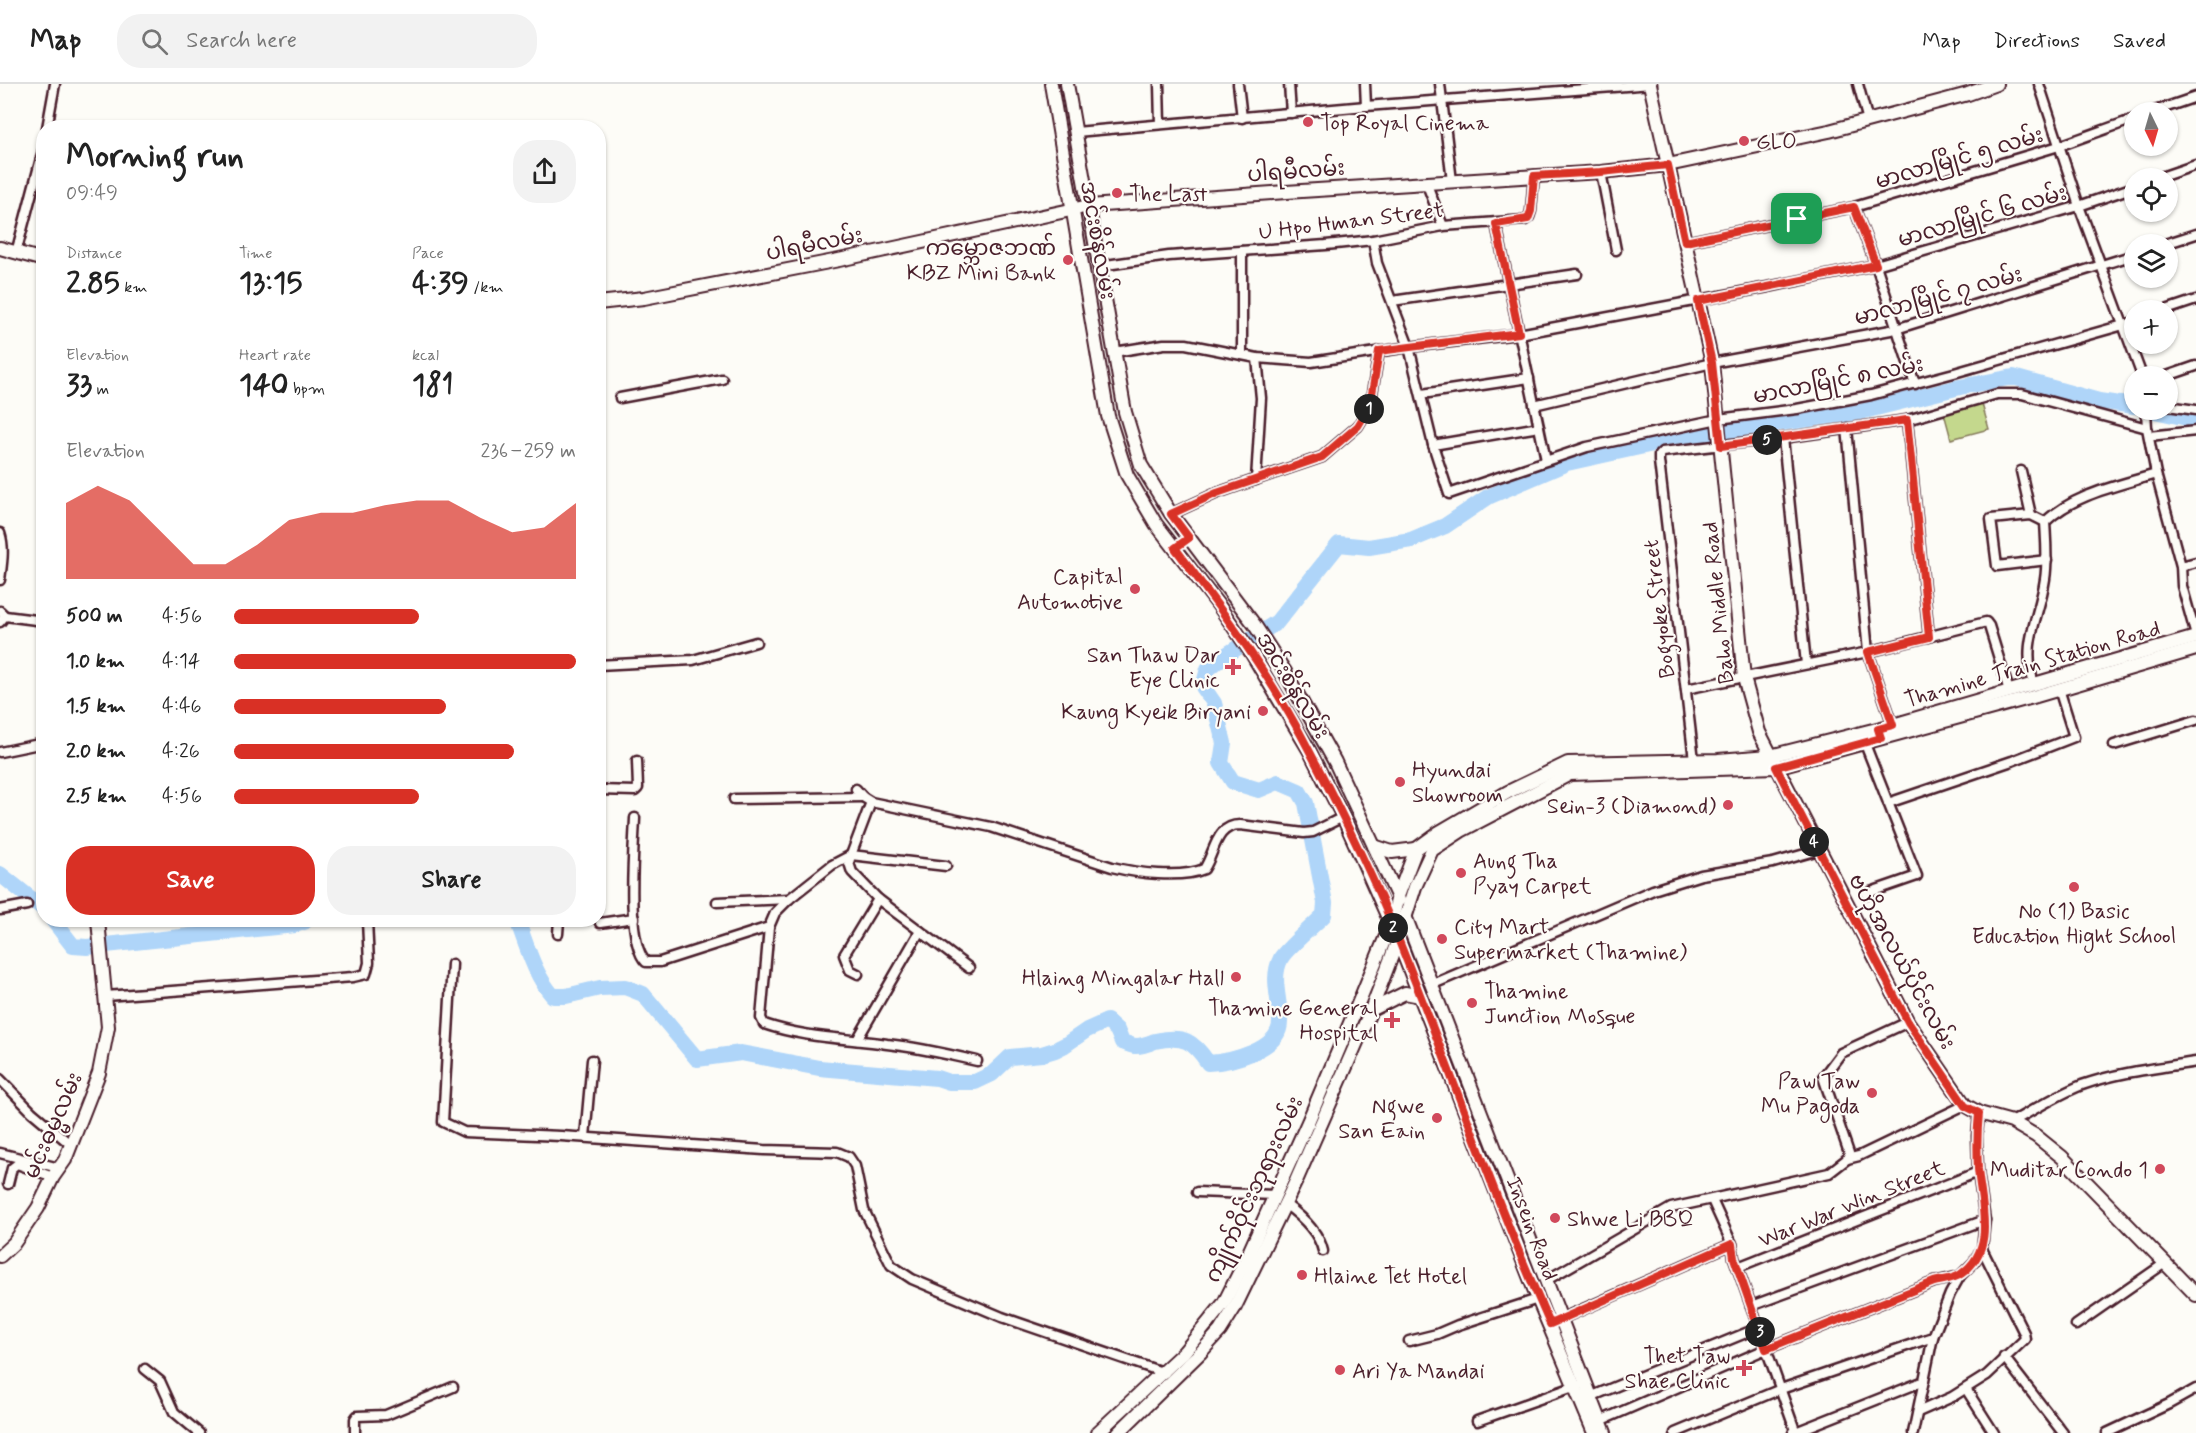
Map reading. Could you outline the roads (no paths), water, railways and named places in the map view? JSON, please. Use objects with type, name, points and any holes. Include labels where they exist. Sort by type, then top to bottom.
[{"type":"main road","name":"အင်းစိန်လမ်း","points":[[1051,84],[1108,416],[1127,476],[1144,506],[1240,635],[1309,750],[1392,924],[1436,1038]]},
{"type":"main road","points":[[1067,84],[1089,206]]},
{"type":"main road","name":"Baho Middle Road","points":[[1651,84],[1712,363],[1744,678],[1759,732],[1773,761]]},
{"type":"main road","name":"ပါရမီလမ်း","points":[[606,302],[645,298],[1089,206],[1452,180],[1601,172],[1668,165],[1868,121],[1996,84]]},
{"type":"main road","name":"အင်းစိန်လမ်း","points":[[1089,206],[1125,412],[1141,465],[1171,514],[1268,644],[1335,762],[1398,896],[1406,918]]},
{"type":"main road","points":[[0,248],[36,258]]},
{"type":"main road","points":[[1175,548],[1189,538]]},
{"type":"main road","name":"Thamine Train Station Road","points":[[1416,849],[1498,798],[1568,763],[1773,761],[1879,734],[2196,637]]},
{"type":"main road","name":"Thamine Train Station Road","points":[[1398,940],[1415,887],[1432,850],[1461,831],[1570,774],[1773,761],[1865,744],[1893,725],[2009,691],[2059,689],[2196,648]]},
{"type":"main road","name":"ဗဟိုအလယ်ပိုင်းလမ်း","points":[[1773,761],[1908,1022],[1965,1106],[1979,1113],[2012,1122],[2036,1136],[2062,1157],[2196,1295]]},
{"type":"main road","points":[[1374,846],[1392,852],[1416,849],[1398,896]]},
{"type":"main road","name":"ကျိုက်ဝိုင်းဘုရားလမ်း","points":[[1097,1433],[1184,1352],[1224,1303],[1275,1195],[1392,924],[1398,896]]},
{"type":"main road","points":[[1406,918],[1545,1281],[1555,1322],[1580,1384],[1594,1433]]},
{"type":"main road","name":"မင်းဓမ္မလမ်း","points":[[0,1256],[14,1243],[38,1208],[65,1160],[99,1073],[108,1027],[99,927]]},
{"type":"main road","name":"ကျိုက်ဝိုင်းဘုရားလမ်း","points":[[1118,1433],[1177,1377],[1220,1331],[1235,1307],[1285,1204],[1371,1010],[1398,940]]},
{"type":"main road","points":[[1371,1010],[1405,993],[1420,996]]},
{"type":"main road","name":"Insein Road","points":[[1436,1038],[1538,1299],[1555,1322]]},
{"type":"main road","points":[[1580,1384],[1590,1397],[1602,1427]]},
{"type":"street","points":[[48,120],[55,84]]},
{"type":"street","points":[[1159,84],[1160,124]]},
{"type":"street","points":[[1238,84],[1242,117]]},
{"type":"street","points":[[1289,84],[1292,113]]},
{"type":"street","points":[[1365,84],[1366,106]]},
{"type":"street","points":[[1440,84],[1452,180]]},
{"type":"street","points":[[1076,132],[1651,84]]},
{"type":"street","points":[[1858,84],[1868,121]]},
{"type":"street","points":[[2039,84],[2079,206],[2138,366]]},
{"type":"street","points":[[2178,103],[2196,97]]},
{"type":"street","name":"မာလာမြိုင် ၅ လမ်း","points":[[1685,242],[1854,207],[2059,146],[2124,123]]},
{"type":"street","points":[[2178,171],[2196,165]]},
{"type":"street","points":[[1601,172],[1617,250]]},
{"type":"street","name":"U Hpo Hman Street","points":[[1099,266],[1169,256],[1373,240],[1443,226],[1496,224],[1528,219],[1531,211],[1534,176]]},
{"type":"street","points":[[16,253],[36,177]]},
{"type":"street","points":[[1426,182],[1443,226]]},
{"type":"street","name":"မာလာမြိုင် ၆ လမ်း","points":[[1114,352],[1164,344],[1186,344],[1257,358],[1311,362],[1519,333],[1698,301],[1876,265],[2079,206],[2124,190]]},
{"type":"street","points":[[1854,207],[1916,384]]},
{"type":"street","points":[[1496,224],[1546,460]]},
{"type":"street","points":[[2178,240],[2196,234]]},
{"type":"street","points":[[1373,240],[1377,263],[1409,347],[1433,445],[1539,427]]},
{"type":"street","points":[[1242,250],[1242,355]]},
{"type":"street","name":"မာလာမြိုင် ၇ လမ်း","points":[[1534,405],[1712,363],[1896,329],[2124,259]]},
{"type":"street","points":[[1392,301],[1577,274]]},
{"type":"street","points":[[2178,306],[2196,300]]},
{"type":"street","name":"မာလာမြိုင် ၈ လမ်း","points":[[1433,445],[1449,494],[1587,447],[1718,421],[1797,409],[1916,384],[2122,326]]},
{"type":"street","points":[[1171,514],[1217,493],[1322,457],[1358,426],[1370,406],[1379,351]]},
{"type":"street","points":[[1256,480],[1261,398],[1257,358]]},
{"type":"street","points":[[2178,372],[2196,366]]},
{"type":"street","points":[[1422,394],[1529,378]]},
{"type":"street","points":[[620,398],[722,379]]},
{"type":"street","points":[[1721,443],[1783,438],[1907,420],[1997,394],[2022,394],[2148,432],[2196,431]]},
{"type":"street","points":[[2178,407],[2196,410]]},
{"type":"street","points":[[1907,420],[1929,637]]},
{"type":"street","points":[[2147,420],[2156,474],[2181,566],[2182,586],[2196,637]]},
{"type":"street","points":[[1847,428],[1868,652],[1893,725]]},
{"type":"street","points":[[1783,438],[1806,664]]},
{"type":"street","name":"Bogyoke Street","points":[[1694,760],[1659,455],[1662,452],[1721,443]]},
{"type":"street","points":[[2021,471],[2031,515]]},
{"type":"street","points":[[2045,522],[2065,506],[2080,499],[2156,474]]},
{"type":"street","points":[[2045,522],[2031,515],[1992,519],[1997,566],[2047,560]]},
{"type":"street","points":[[2032,689],[2028,643],[2045,580],[2047,560],[2045,522]]},
{"type":"street","points":[[0,533],[3,551],[0,580]]},
{"type":"street","points":[[2181,566],[2196,562]]},
{"type":"street","points":[[2,616],[36,620]]},
{"type":"street","points":[[1686,689],[1868,652],[1986,622],[2009,691]]},
{"type":"street","points":[[606,665],[693,660],[756,642]]},
{"type":"street","points":[[1888,803],[2074,737],[2059,689]]},
{"type":"street","points":[[2114,745],[2196,720]]},
{"type":"street","points":[[1865,744],[1917,876],[1865,894]]},
{"type":"street","points":[[0,752],[36,745]]},
{"type":"street","points":[[606,790],[635,791],[638,788],[637,761]]},
{"type":"street","points":[[856,789],[872,802],[991,827],[1128,871],[1179,874],[1204,870],[1222,832],[1230,826],[1240,825],[1304,833],[1313,832],[1343,818]]},
{"type":"street","points":[[734,800],[863,797]]},
{"type":"street","points":[[872,802],[851,855],[849,863],[852,872],[878,899],[969,968]]},
{"type":"street","points":[[635,818],[632,904],[638,951],[646,962],[653,963],[769,927]]},
{"type":"street","points":[[1431,985],[1653,890],[1701,875],[1773,863],[1819,850]]},
{"type":"street","points":[[946,866],[851,855],[832,866],[789,899],[775,913],[769,927],[761,1018],[765,1024],[786,1032],[828,1039],[889,1044],[977,1061]]},
{"type":"street","points":[[717,902],[789,899]]},
{"type":"street","points":[[858,974],[850,970],[844,955],[878,899]]},
{"type":"street","points":[[0,910],[27,905]]},
{"type":"street","points":[[606,922],[634,918]]},
{"type":"street","points":[[106,996],[353,977],[366,974],[369,963],[367,927]]},
{"type":"street","points":[[558,927],[558,934]]},
{"type":"street","points":[[858,1040],[920,931]]},
{"type":"street","points":[[452,964],[443,1122],[464,1132],[585,1137],[764,1150],[837,1152],[849,1157],[855,1166],[864,1210],[891,1265],[912,1279],[1002,1317],[1177,1377]]},
{"type":"street","points":[[1848,1156],[1823,1077],[1841,1053],[1908,1022]]},
{"type":"street","points":[[585,1137],[592,1060]]},
{"type":"street","points":[[2012,1122],[2053,1098],[2082,1085],[2116,1075],[2196,1062]]},
{"type":"street","points":[[0,1078],[32,1112],[70,1144]]},
{"type":"street","points":[[1545,1281],[1671,1208],[1829,1173],[1848,1156],[1859,1156],[1965,1106]]},
{"type":"street","points":[[1913,1433],[1933,1337],[1950,1294],[1960,1276],[1974,1262],[1982,1249],[1985,1220],[1978,1172],[1979,1113]]},
{"type":"street","points":[[0,1153],[56,1173]]},
{"type":"street","points":[[8,1184],[12,1168],[17,1164],[56,1173]]},
{"type":"street","name":"War War Win Street","points":[[1738,1267],[1978,1172]]},
{"type":"street","points":[[1197,1192],[1275,1195]]},
{"type":"street","points":[[1712,1200],[1732,1244],[1758,1328],[1795,1433],[1924,1381]]},
{"type":"street","points":[[1285,1204],[1299,1214],[1319,1239],[1323,1251]]},
{"type":"street","points":[[1751,1306],[1985,1220]]},
{"type":"street","points":[[1555,1322],[1732,1244]]},
{"type":"street","points":[[1918,1412],[1966,1389],[1987,1375],[2025,1339],[1982,1249]]},
{"type":"street","points":[[2076,1325],[2141,1282],[2165,1263]]},
{"type":"street","points":[[1602,1427],[1766,1349],[1934,1282],[1960,1276]]},
{"type":"street","points":[[1409,1341],[1437,1334],[1458,1324],[1538,1299]]},
{"type":"street","points":[[1590,1397],[1758,1328]]},
{"type":"street","points":[[1675,1433],[1781,1389],[1933,1337]]},
{"type":"street","points":[[2004,1357],[2063,1433]]},
{"type":"street","points":[[145,1368],[160,1381],[174,1412],[199,1433]]},
{"type":"street","points":[[1477,1421],[1580,1384]]},
{"type":"street","points":[[355,1433],[357,1416],[386,1415],[453,1387]]},
{"type":"street","points":[[1966,1389],[1994,1433]]},
{"type":"street","points":[[2107,1433],[2196,1389]]},
{"type":"waterway","points":[[520,927],[536,969],[553,996],[566,996],[600,988],[625,987],[643,994],[697,1059],[741,1053],[819,1068],[937,1078],[949,1082],[975,1082],[992,1074],[1010,1057],[1042,1054],[1055,1050],[1087,1030],[1107,1021],[1117,1030],[1122,1042],[1133,1046],[1165,1039],[1180,1039],[1192,1044],[1208,1063],[1240,1057],[1263,1047],[1278,1032],[1280,1022],[1276,982],[1278,966],[1281,958],[1289,949],[1324,915],[1325,903],[1306,803],[1299,791],[1278,782],[1259,790],[1233,782],[1221,763],[1224,743],[1214,703],[1203,687],[1208,669],[1277,622],[1339,544],[1369,547],[1411,540],[1445,526],[1488,497],[1567,463],[1694,435],[1860,412],[1960,387],[2013,377],[2099,401],[2124,405]]},
{"type":"waterway","points":[[2178,416],[2196,420]]},
{"type":"waterway","points":[[0,874],[36,903]]},
{"type":"waterway","points":[[58,927],[73,946],[87,947],[276,927]]},
{"type":"place","name":"Top Royal Cinema","points":[[1308,122]]},
{"type":"place","name":"GLO","points":[[1744,141]]},
{"type":"place","name":"The Last","points":[[1117,193]]},
{"type":"place","name":"ကမ္ဘောဇဘဏ် KBZ Mini Bank","points":[[1068,260]]},
{"type":"place","name":"Capital Automotive","points":[[1135,589]]},
{"type":"place","name":"San Thaw Dar Eye Clinic","points":[[1233,667]]},
{"type":"place","name":"Kaung Kyeik Biryani","points":[[1263,711]]},
{"type":"place","name":"Hyundai Showroom","points":[[1400,782]]},
{"type":"place","name":"Sein-3 (Diamond)","points":[[1728,805]]},
{"type":"place","name":"Aung Tha Pyay Carpet","points":[[1461,873]]},
{"type":"place","name":"No (1) Basic Education Hight School","points":[[2074,887]]},
{"type":"place","name":"City Mart Supermarket (Thamine)","points":[[1442,939]]},
{"type":"place","name":"Hlaing Mingalar Hall","points":[[1236,977]]},
{"type":"place","name":"Thamine Junction Mosque","points":[[1472,1003]]},
{"type":"place","name":"Thamine General Hospital","points":[[1392,1020]]},
{"type":"place","name":"Paw Taw Mu Pagoda","points":[[1872,1093]]},
{"type":"place","name":"Ngwe San Eain","points":[[1437,1118]]},
{"type":"place","name":"Muditar Condo 1","points":[[2160,1169]]},
{"type":"place","name":"Shwe Li BBQ","points":[[1555,1218]]},
{"type":"place","name":"Hlaine Tet Hotel","points":[[1302,1275]]},
{"type":"place","name":"Thet Taw Shae Clinic","points":[[1744,1368]]},
{"type":"place","name":"Ari Ya Mandai","points":[[1340,1370]]}]
